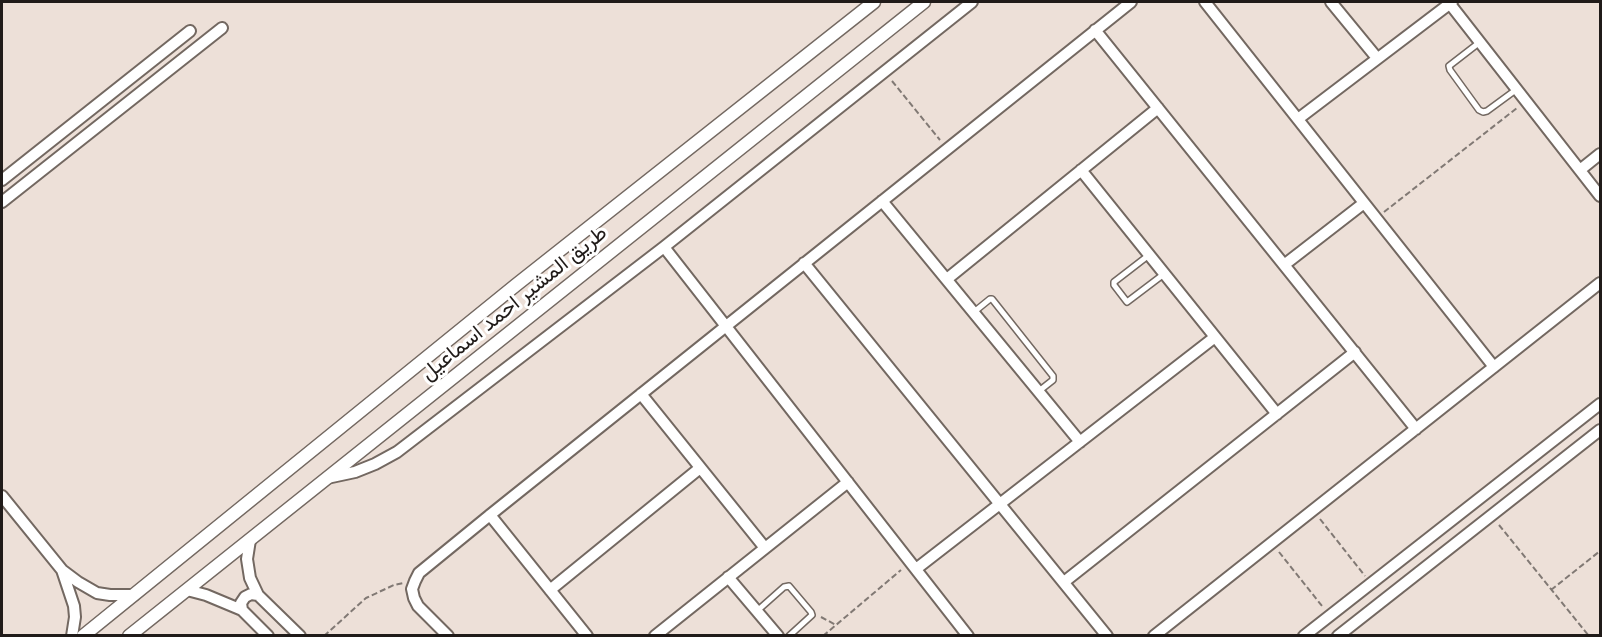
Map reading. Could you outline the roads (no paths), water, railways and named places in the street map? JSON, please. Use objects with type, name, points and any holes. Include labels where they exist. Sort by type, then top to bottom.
[{"type":"street","name":"طريق المشير احمد اسماعيل","points":[[83,636],[516,285],[874,2]]},
{"type":"street","name":"طريق المشير احمد اسماعيل","points":[[129,636],[924,2]]},
{"type":"street","points":[[327,478],[355,472],[397,452],[664,247],[972,2]]},
{"type":"street","points":[[448,636],[418,606],[414,598],[412,590],[420,573],[640,394],[1131,2]]},
{"type":"street","points":[[1205,2],[1494,367]]},
{"type":"street","points":[[1331,2],[1377,58]]},
{"type":"street","points":[[1298,119],[1451,2],[1600,196]]},
{"type":"street","points":[[2,202],[222,28]]},
{"type":"street","points":[[1095,30],[1416,429]]},
{"type":"street","points":[[2,180],[190,31]]},
{"type":"street","points":[[947,279],[1158,108]]},
{"type":"street","points":[[1580,170],[1600,154]]},
{"type":"street","points":[[1081,170],[1277,414]]},
{"type":"street","points":[[882,201],[1080,442]]},
{"type":"street","points":[[1284,265],[1364,203]]},
{"type":"street","points":[[664,247],[968,636]]},
{"type":"street","points":[[804,263],[1107,636]]},
{"type":"street","points":[[1154,636],[1600,283]]},
{"type":"street","points":[[914,566],[1000,504],[1215,337]]},
{"type":"street","points":[[1064,582],[1355,352]]},
{"type":"street","points":[[640,394],[765,548]]},
{"type":"street","points":[[1304,636],[1600,404]]},
{"type":"street","points":[[1338,636],[1600,430]]},
{"type":"street","points":[[550,590],[700,468]]},
{"type":"street","points":[[655,636],[848,482]]},
{"type":"street","points":[[2,496],[62,570],[97,593],[110,596],[134,595]]},
{"type":"street","points":[[490,515],[588,636]]},
{"type":"street","points":[[250,540],[247,559],[250,578],[258,595],[300,636]]},
{"type":"street","points":[[62,570],[74,606],[72,636]]},
{"type":"street","points":[[728,577],[778,636]]},
{"type":"street","points":[[187,590],[242,610],[268,636]]},
{"type":"street","points":[[242,610],[245,597],[251,594],[258,595]]},
{"type":"lane","points":[[1480,42],[1449,66],[1479,110],[1487,111],[1517,89]]},
{"type":"lane","points":[[1149,255],[1113,283],[1126,301],[1129,302],[1164,274]]},
{"type":"lane","points":[[974,312],[992,299],[1053,376],[1053,380],[1039,391]]},
{"type":"lane","points":[[757,611],[789,586],[812,612],[812,615],[789,636]]}]
